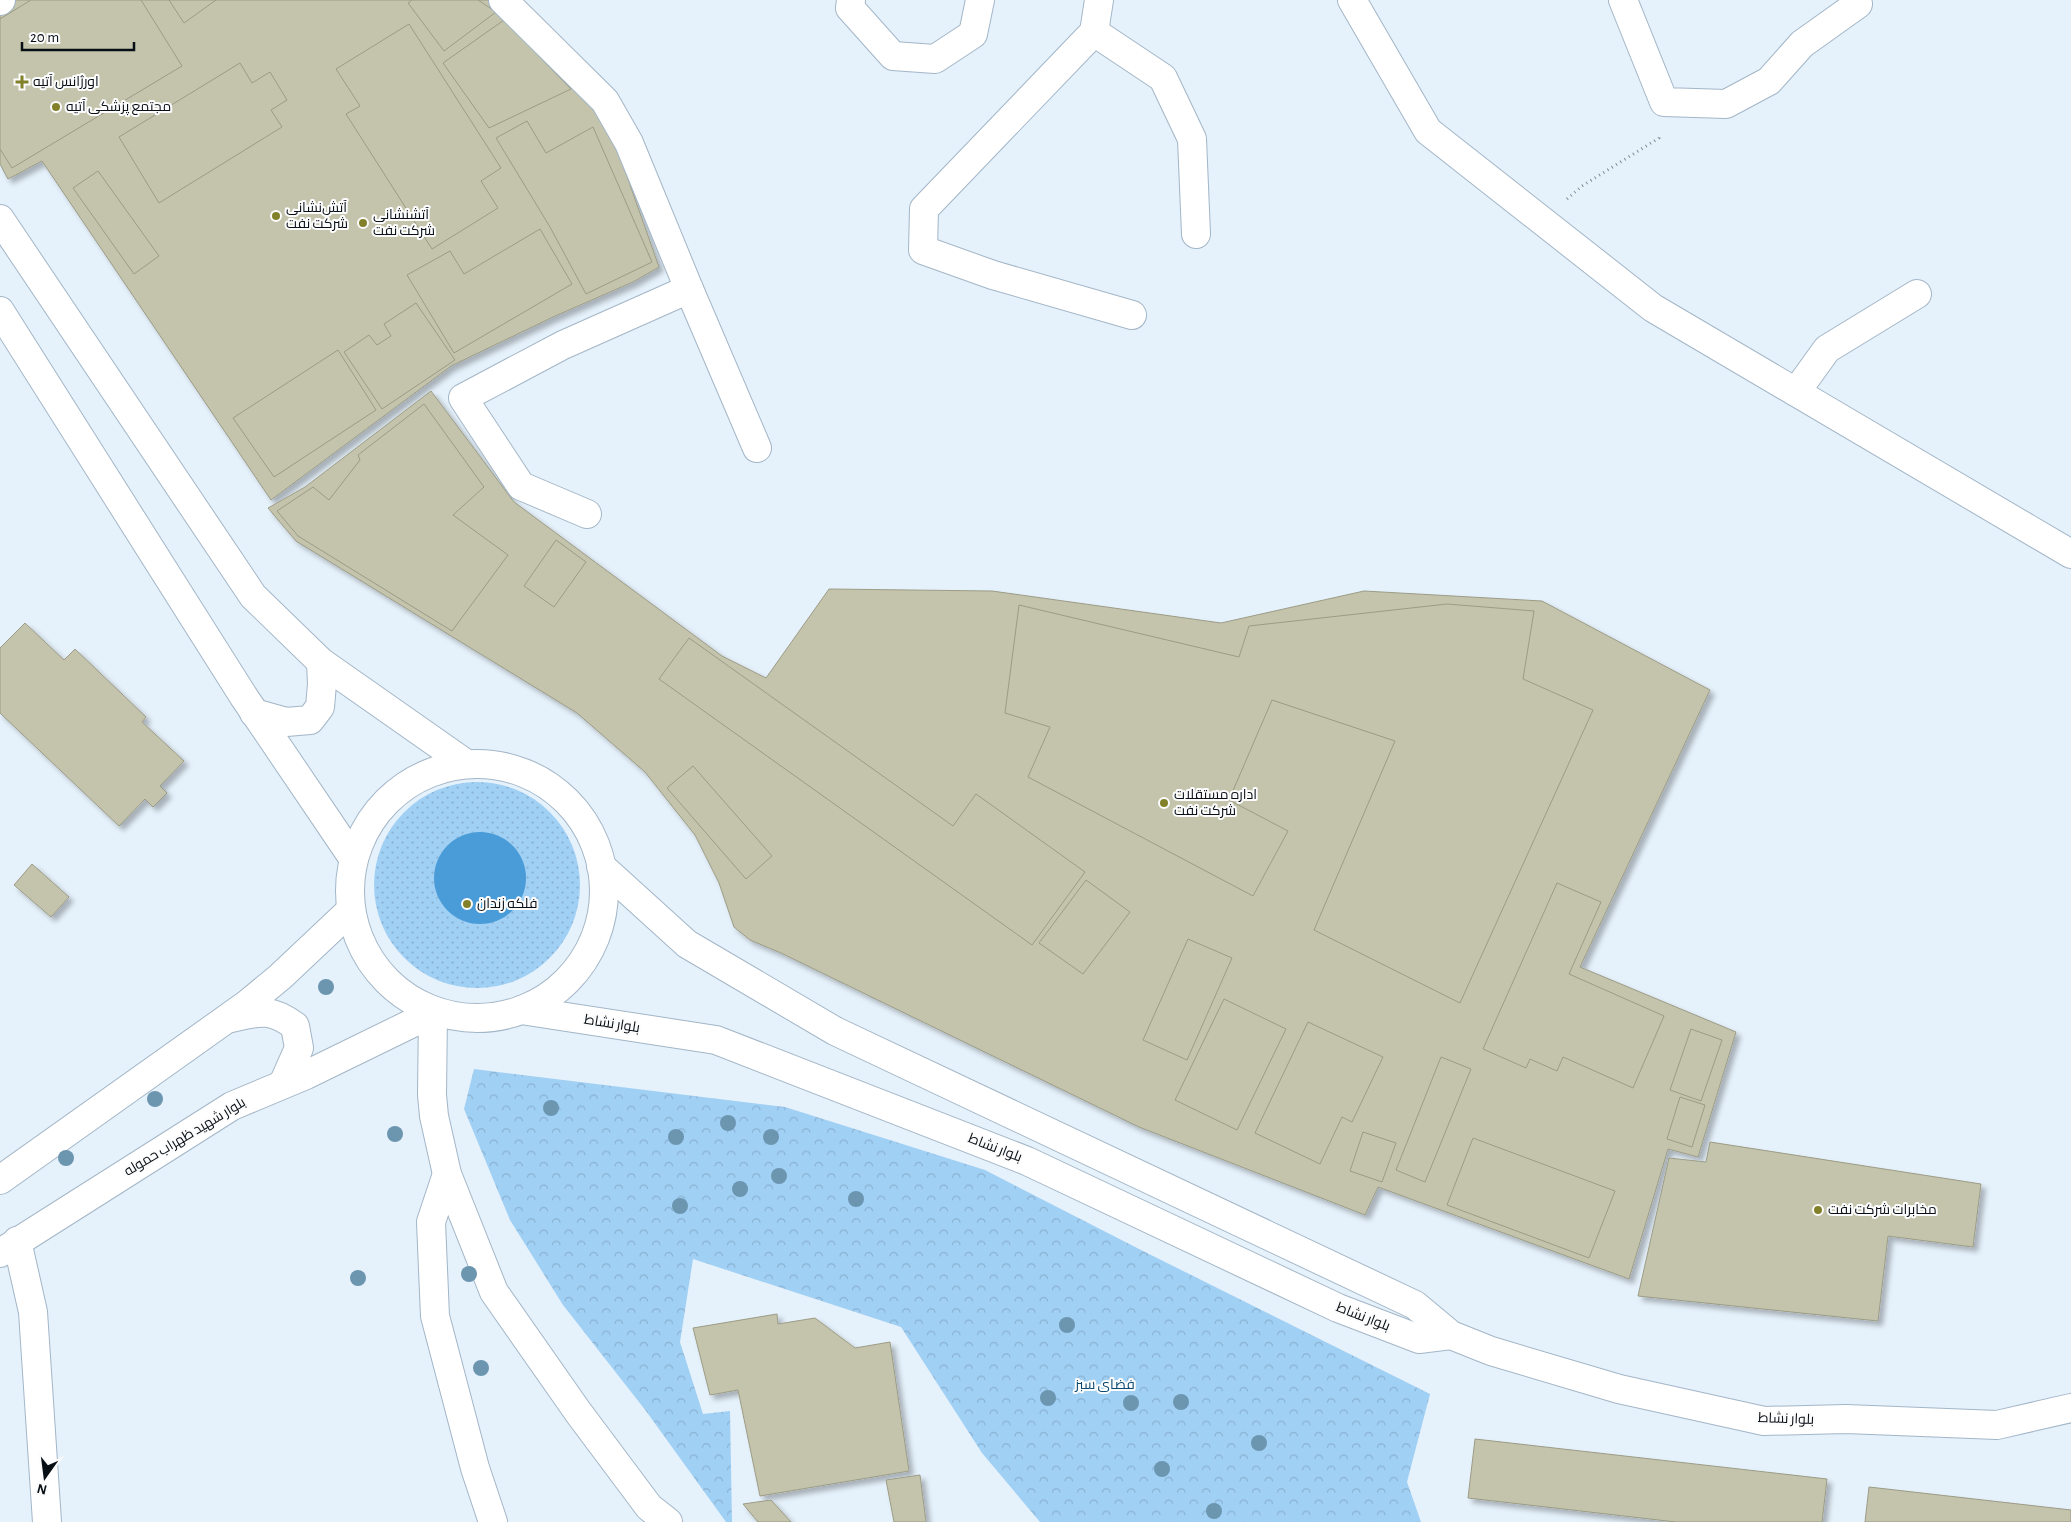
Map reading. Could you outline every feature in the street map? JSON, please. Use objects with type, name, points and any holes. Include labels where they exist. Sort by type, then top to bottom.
[{"type":"main road","points":[[503,0],[605,101],[629,142],[688,290],[757,448]]},
{"type":"main road","points":[[851,0],[850,8],[893,56],[934,59],[973,34],[980,0]]},
{"type":"main road","points":[[1099,0],[1094,32],[924,209],[923,250],[993,274],[1132,315]]},
{"type":"main road","points":[[1352,0],[1428,131],[1653,308],[2071,554]]},
{"type":"main road","points":[[1623,0],[1664,102],[1726,104],[1769,81],[1802,44],[1858,4]]},
{"type":"main road","points":[[1094,32],[1163,78],[1192,139],[1196,234]]},
{"type":"main road","points":[[0,219],[253,596],[321,662],[465,764]]},
{"type":"main road","points":[[587,514],[521,486],[463,398],[563,345],[688,290]]},
{"type":"main road","points":[[1796,392],[1827,349],[1917,294]]},
{"type":"main road","points":[[0,311],[254,713],[353,858]]},
{"type":"main road","points":[[254,713],[286,722],[310,720],[320,707],[321,662]]},
{"type":"main road","points":[[465,764],[494,764],[522,771],[548,785],[570,803],[588,827],[600,854],[604,901],[598,934],[570,978],[547,997],[522,1010],[493,1017],[463,1017],[433,1013],[404,995],[379,972],[361,943],[351,910],[349,893],[353,858],[365,829],[383,804],[406,784],[435,770],[465,764]]},
{"type":"main road","name":"بلوار نشاط","points":[[601,866],[687,944],[834,1031],[1415,1305],[1450,1335],[1491,1351],[1618,1389],[1764,1421],[1846,1419],[1998,1425],[2071,1408]]},
{"type":"main road","points":[[0,1180],[227,1019],[280,977],[351,910]]},
{"type":"main road","name":"بلوار نشاط","points":[[522,1010],[716,1040],[1027,1161],[1338,1308],[1420,1339],[1450,1335]]},
{"type":"main road","points":[[227,1019],[263,1012],[282,1016],[295,1026],[299,1048],[283,1084]]},
{"type":"main road","points":[[433,1013],[432,1096],[447,1174],[494,1292],[578,1412],[649,1507],[668,1522]]},
{"type":"main road","name":"بلوار شهید ظهراب حموله","points":[[8,1247],[232,1106],[433,1013]]},
{"type":"main road","points":[[447,1174],[431,1222],[435,1316],[475,1468],[493,1522]]},
{"type":"main road","points":[[8,1247],[33,1312],[47,1522]]},
{"type":"path","points":[[1542,221],[1582,186],[1659,138],[1664,102]]},
{"type":"green space","points":[[467,782],[487,782],[507,786],[526,794],[550,812],[568,836],[576,855],[580,885],[576,915],[568,934],[550,958],[526,976],[507,984],[487,988],[467,988],[447,984],[428,976],[412,965],[397,950],[386,934],[378,915],[374,895],[374,875],[378,855],[386,836],[397,820],[412,805],[428,794],[447,786]]},
{"type":"green space","name":"فضای سبز","points":[[474,1069],[785,1107],[985,1170],[1430,1394],[1407,1482],[1421,1522],[1040,1522],[982,1453],[901,1327],[693,1259],[680,1342],[703,1414],[730,1411],[732,1522],[726,1522],[646,1411],[563,1305],[510,1220],[464,1109]]},
{"type":"shaded area","points":[[480,832],[497,836],[512,846],[522,861],[526,878],[522,895],[512,910],[497,920],[480,924],[463,920],[448,910],[438,895],[434,878],[438,861],[448,846],[463,836]]},
{"type":"building","name":"آتشنشانی شرکت نفت","points":[[16,0],[488,0],[509,15],[598,94],[659,267],[633,282],[553,317],[451,366],[271,500],[42,161],[8,179],[0,164],[0,11]]},
{"type":"building","name":"مجتمع پزشکی آتیه","points":[[31,0],[141,0],[182,66],[12,168],[0,149],[0,19]]},
{"type":"building","points":[[169,0],[216,0],[184,23]]},
{"type":"building","points":[[412,0],[478,0],[496,12],[444,51],[408,3]]},
{"type":"building","points":[[504,20],[571,89],[489,128],[443,63]]},
{"type":"building","points":[[409,24],[501,168],[481,181],[498,208],[432,249],[346,114],[360,106],[336,69]]},
{"type":"building","points":[[240,63],[252,83],[270,72],[287,100],[271,110],[282,127],[159,203],[119,137]]},
{"type":"building","points":[[527,121],[546,153],[593,127],[652,262],[586,294],[550,227],[496,138]]},
{"type":"building","points":[[98,171],[159,256],[134,274],[73,188]]},
{"type":"building","points":[[540,229],[572,284],[454,353],[407,275],[450,251],[464,274]]},
{"type":"building","points":[[416,303],[455,360],[382,409],[344,352],[369,335],[377,345],[391,336],[384,324]]},
{"type":"building","points":[[338,350],[376,410],[274,477],[233,418]]},
{"type":"building","name":"اداره مستقلات شرکت نفت","points":[[431,391],[514,502],[722,656],[766,678],[829,589],[992,591],[1221,623],[1364,591],[1542,601],[1710,690],[1580,967],[1736,1032],[1698,1157],[1668,1149],[1629,1279],[1378,1187],[1365,1215],[1139,1127],[781,953],[750,940],[734,927],[719,883],[695,835],[645,772],[577,713],[296,541],[268,508],[305,487]]},
{"type":"building","points":[[424,404],[484,487],[453,515],[508,555],[452,631],[298,536],[277,511],[313,487],[329,500],[360,460],[358,455]]},
{"type":"building","points":[[556,540],[586,562],[554,607],[524,586]]},
{"type":"building","points":[[1447,604],[1534,611],[1523,679],[1593,710],[1460,1003],[1314,930],[1395,741],[1272,700],[1229,800],[1288,831],[1253,896],[1028,777],[1050,727],[1005,713],[1019,605],[1239,657],[1249,626]]},
{"type":"building","points":[[25,623],[64,660],[75,649],[146,717],[142,722],[184,761],[160,786],[167,793],[153,807],[145,799],[119,826],[0,713],[0,648]]},
{"type":"building","points":[[689,638],[953,826],[976,794],[1085,872],[1032,945],[659,679]]},
{"type":"building","points":[[693,766],[772,856],[746,879],[667,788]]},
{"type":"building","points":[[32,864],[69,897],[51,917],[14,885]]},
{"type":"building","points":[[1086,880],[1130,912],[1083,974],[1039,943]]},
{"type":"building","points":[[1557,883],[1601,902],[1569,974],[1664,1016],[1633,1088],[1563,1057],[1557,1071],[1530,1059],[1526,1068],[1483,1049]]},
{"type":"building","points":[[1188,939],[1232,958],[1187,1060],[1143,1040]]},
{"type":"building","points":[[1224,999],[1286,1029],[1237,1130],[1175,1100]]},
{"type":"building","points":[[1308,1022],[1383,1057],[1352,1122],[1342,1117],[1320,1164],[1255,1133]]},
{"type":"building","points":[[1691,1029],[1722,1040],[1701,1101],[1670,1090]]},
{"type":"building","points":[[1441,1057],[1471,1069],[1425,1182],[1396,1170]]},
{"type":"building","points":[[1680,1097],[1705,1105],[1692,1147],[1667,1139]]},
{"type":"building","points":[[1363,1132],[1396,1143],[1382,1182],[1350,1171]]},
{"type":"building","points":[[1473,1138],[1615,1191],[1589,1258],[1447,1205]]},
{"type":"building","name":"مخابرات شرکت نفت","points":[[1710,1142],[1981,1184],[1973,1247],[1888,1236],[1878,1321],[1638,1296],[1669,1158],[1706,1162]]},
{"type":"building","points":[[777,1314],[778,1324],[815,1318],[855,1348],[890,1342],[909,1471],[760,1496],[738,1390],[710,1395],[693,1328]]},
{"type":"building","points":[[1475,1439],[1827,1479],[1822,1522],[1676,1522],[1468,1498]]},
{"type":"building","points":[[920,1475],[926,1522],[894,1522],[886,1480]]},
{"type":"building","points":[[1869,1487],[2071,1510],[2071,1522],[1865,1522]]},
{"type":"building","points":[[771,1500],[791,1522],[758,1522],[743,1504]]},
{"type":"place","name":"اورژانس آتیه","points":[[22,82]]},
{"type":"place","name":"مجتمع پزشکی آتیه","points":[[56,107]]},
{"type":"place","name":"آتش‌نشانی شرکت نفت","points":[[276,216]]},
{"type":"place","name":"آتشنشانی شرکت نفت","points":[[363,223]]},
{"type":"place","name":"اداره مستقلات شرکت نفت","points":[[1164,803]]},
{"type":"place","name":"فلکه زندان","points":[[467,904]]},
{"type":"place","name":"مخابرات شرکت نفت","points":[[1818,1210]]}]
